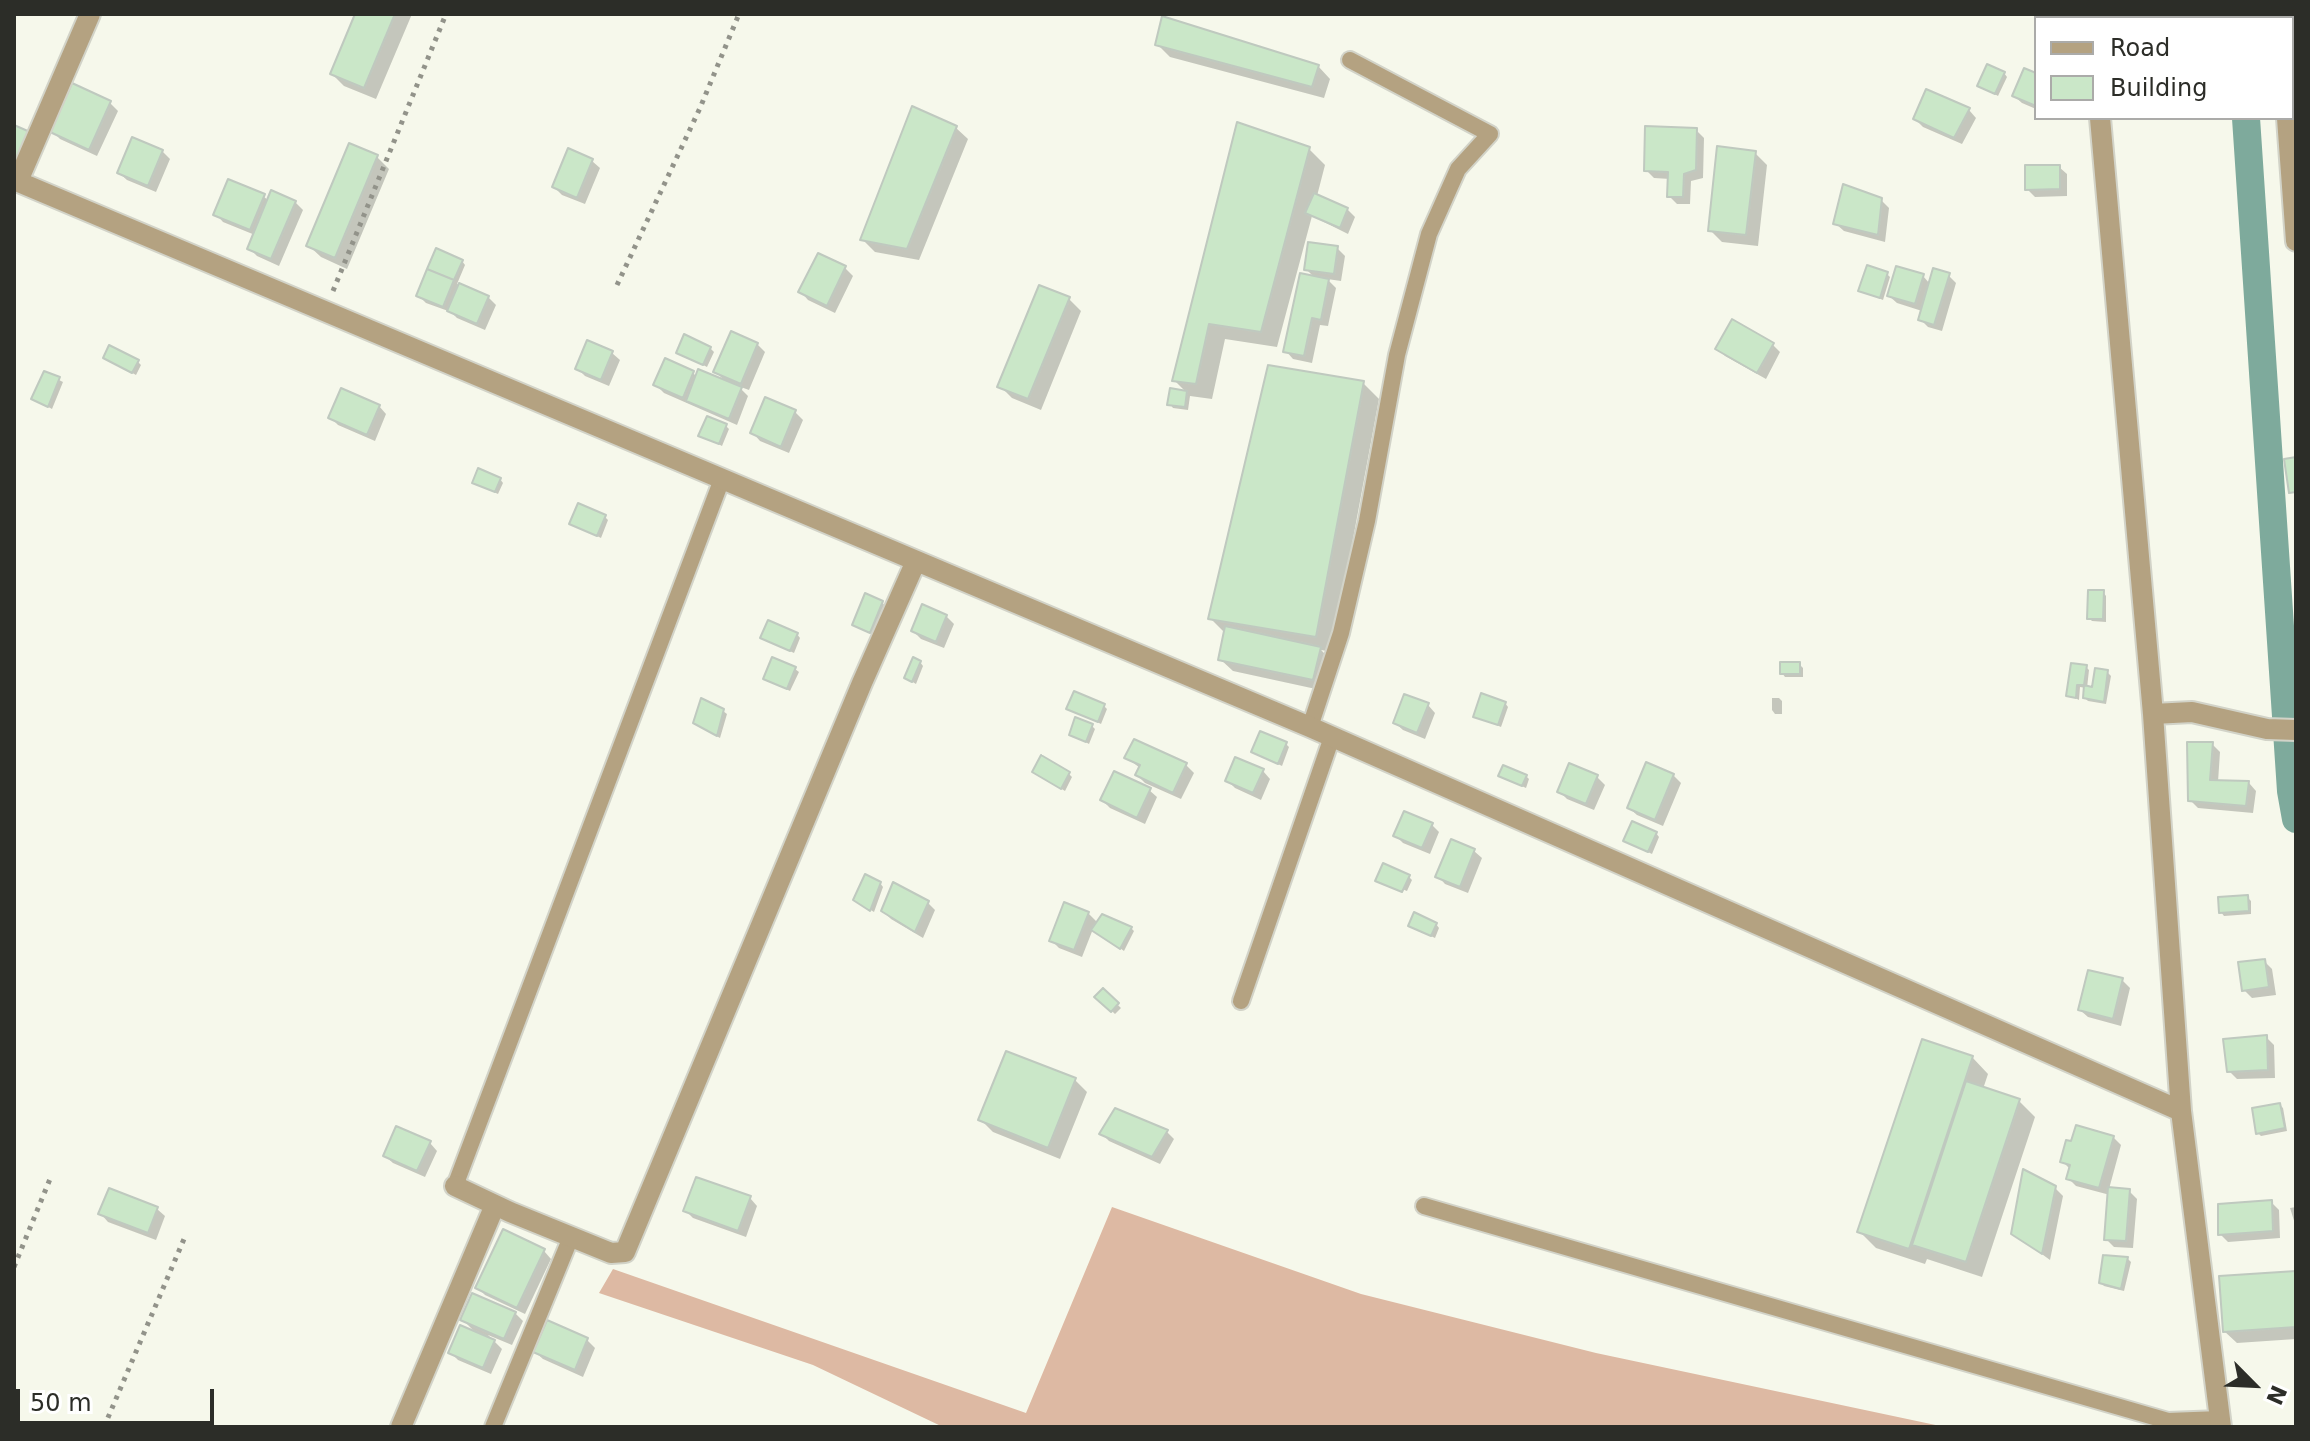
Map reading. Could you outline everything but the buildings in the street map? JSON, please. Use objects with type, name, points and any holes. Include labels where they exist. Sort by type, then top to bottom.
[{"type":"street","points":[[90,14],[16,180],[1310,727],[2181,1111]]},
{"type":"street","points":[[2100,120],[2153,714],[2181,1111],[2221,1423]]},
{"type":"street","points":[[2287,120],[2296,241]]},
{"type":"street","points":[[455,1186],[611,1253],[625,1252],[862,683],[916,561]]},
{"type":"street","points":[[2153,714],[2192,712],[2267,729],[2296,730]]},
{"type":"street","points":[[401,1427],[495,1205]]},
{"type":"lane","points":[[1310,727],[1341,633],[1367,521],[1397,355],[1429,234],[1458,169],[1490,134],[1350,60]]},
{"type":"lane","points":[[455,1186],[722,479]]},
{"type":"lane","points":[[1241,1001],[1332,737]]},
{"type":"lane","points":[[1424,1206],[2168,1421],[2221,1423]]},
{"type":"lane","points":[[493,1427],[571,1237]]},
{"type":"path","points":[[324,311],[446,14]]},
{"type":"path","points":[[617,285],[700,108],[739,14]]},
{"type":"path","points":[[14,1267],[50,1179]]},
{"type":"path","points":[[104,1427],[184,1239]]},
{"type":"shaded area","points":[[1112,1207],[1361,1294],[1596,1353],[1945,1427],[943,1427],[813,1365],[599,1293],[613,1269],[1026,1413]]},
{"type":"waterway","points":[[2246,120],[2291,791],[2296,819]]}]
